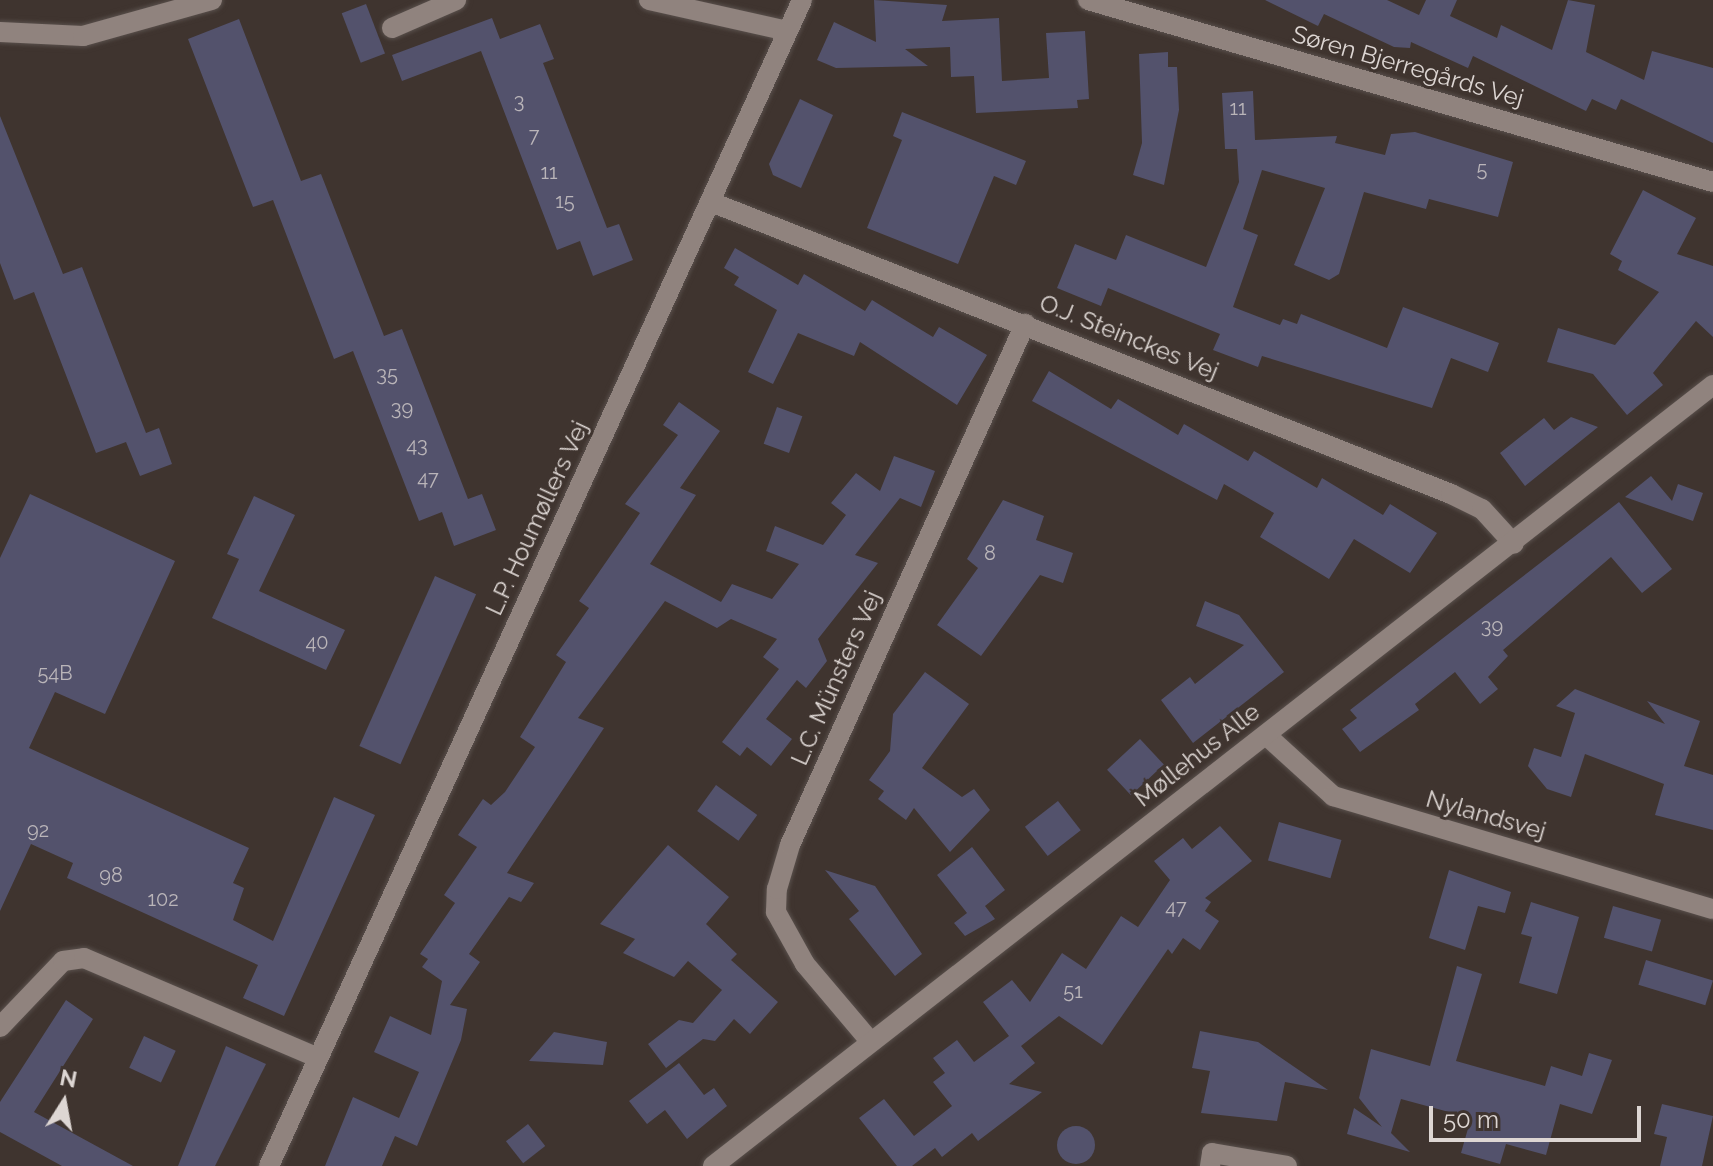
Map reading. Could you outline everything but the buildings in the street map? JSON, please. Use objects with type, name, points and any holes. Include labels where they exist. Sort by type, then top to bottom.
[{"type":"street","points":[[0,32],[83,36],[167,7],[212,0]]},
{"type":"street","points":[[392,28],[456,0]]},
{"type":"street","points":[[649,0],[788,31]]},
{"type":"street","name":"L.P. Houmøllers Vej","points":[[269,1166],[802,0]]},
{"type":"street","name":"Søren Bjerregårds Vej","points":[[1088,0],[1713,182]]},
{"type":"street","name":"O.J. Steinckes Vej","points":[[711,202],[1451,494],[1482,509],[1514,544]]},
{"type":"street","name":"L.C. Münsters Vej","points":[[870,1041],[798,954],[776,912],[777,889],[790,845],[1025,324]]},
{"type":"street","name":"Møllehus Alle","points":[[713,1166],[870,1041],[1514,544],[1713,385]]},
{"type":"street","name":"Nylandsvej","points":[[1266,735],[1333,796],[1713,909]]},
{"type":"street","points":[[0,1027],[63,961],[84,958],[318,1058]]},
{"type":"street","points":[[1210,1166],[1212,1153],[1287,1166]]}]
